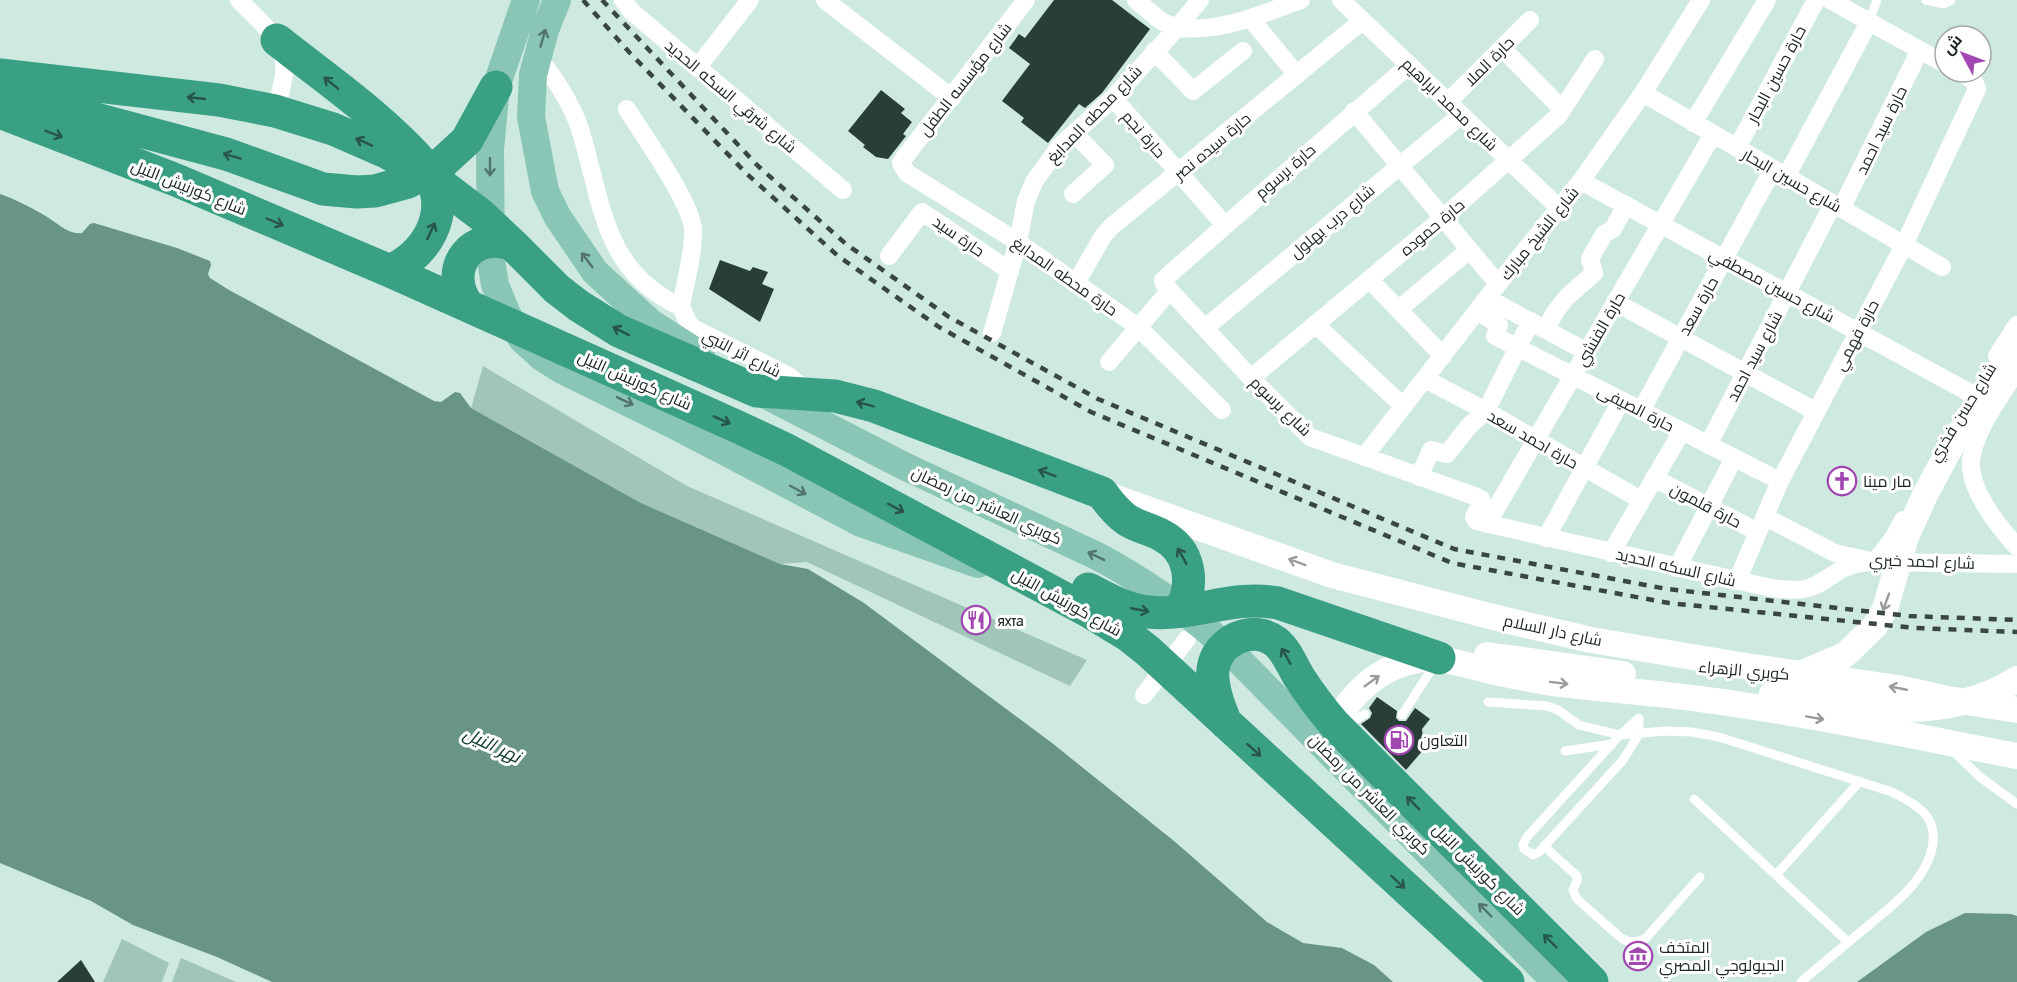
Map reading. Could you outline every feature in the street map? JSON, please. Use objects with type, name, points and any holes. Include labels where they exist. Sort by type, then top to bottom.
[{"type":"highway","points":[[277,40],[378,120],[416,156],[431,177],[437,199],[438,213],[435,225],[417,253],[390,271]]},
{"type":"highway","points":[[0,77],[24,93],[62,110],[235,157],[323,189],[357,192],[383,189],[408,182],[440,165],[468,140],[496,87]]},
{"type":"highway","points":[[0,77],[219,100],[275,111],[361,140],[431,177],[481,215],[557,289],[619,331],[757,391],[835,396],[874,406],[1102,493],[1126,519],[1167,538],[1181,552],[1190,581],[1184,625]]},
{"type":"highway","name":"شارع كورنيش النيل","points":[[0,112],[176,180],[466,303],[787,450],[1088,610],[1148,651],[1508,982]]},
{"type":"highway","points":[[466,303],[461,296],[457,279],[458,270],[466,255],[488,241],[513,245]]},
{"type":"highway","points":[[969,548],[990,548],[1019,554],[1124,607],[1158,613],[1184,625],[1250,600],[1278,603],[1438,658]]},
{"type":"highway","name":"شارع كورنيش النيل","points":[[1227,725],[1214,683],[1216,658],[1226,645],[1240,636],[1256,634],[1271,639],[1283,649],[1310,694],[1346,723],[1592,982]]},
{"type":"main road","points":[[526,0],[496,87],[490,149],[491,260],[495,285],[507,314],[522,339],[543,358],[562,370],[682,429],[861,523],[1041,586]]},
{"type":"main road","name":"كوبري العاشر من رمضان","points":[[557,0],[545,30],[533,75],[531,117],[545,191],[572,241],[595,272],[651,323],[757,391],[906,467],[1113,564],[1155,590],[1195,619],[1244,665],[1556,982]]},
{"type":"main road","name":"كوبري الزهراء","points":[[1332,575],[1377,600],[1494,636],[1530,643],[1779,676],[1796,674],[1830,663],[1845,655],[1875,626],[1885,609],[1906,537],[1924,497],[1950,448],[2017,346]]},
{"type":"main road","name":"شارع دار السلام","points":[[1102,493],[1332,575],[1592,640],[1746,666],[1898,688],[1958,701],[2017,710]]},
{"type":"main road","name":"كوبري الزهراء","points":[[1438,658],[1479,654],[1497,655],[1692,684],[1917,710],[1948,706],[1978,698],[2017,679]]},
{"type":"main road","points":[[1346,723],[1357,692],[1378,675],[1404,664],[1438,658],[1643,706],[1700,699],[1808,716],[2017,756]]},
{"type":"street","points":[[239,0],[277,40],[284,58],[285,67],[275,111]]},
{"type":"street","name":"شارع شرقي السكه الحديد","points":[[623,0],[630,11],[843,190]]},
{"type":"street","points":[[697,68],[750,0]]},
{"type":"street","points":[[825,0],[952,98]]},
{"type":"street","name":"شارع مؤسسه الطفل","points":[[904,158],[1026,0]]},
{"type":"street","points":[[1136,0],[1161,21],[1177,28],[1195,30],[1225,27],[1301,0]]},
{"type":"street","name":"شارع محطه المدابغ","points":[[992,333],[1018,242],[1020,221],[1034,182],[1045,164],[1074,133],[1113,98],[1200,0]]},
{"type":"street","name":"شارع محمد ابراهيم","points":[[1341,0],[1559,208]]},
{"type":"street","name":"شارع الشيخ مبارك","points":[[1364,457],[1581,181],[1643,93],[1701,0]]},
{"type":"street","points":[[1693,123],[1767,0]]},
{"type":"street","name":"حارة حسين البحار","points":[[1737,148],[1816,0]]},
{"type":"street","points":[[1830,0],[1933,57]]},
{"type":"street","points":[[1250,18],[1297,75]]},
{"type":"street","name":"حارة الملا","points":[[1448,102],[1530,20]]},
{"type":"street","name":"حارة سيده نصر","points":[[1076,283],[1107,230],[1362,21]]},
{"type":"street","name":"حارة سعد","points":[[1641,411],[1724,259],[1779,173],[1869,22]]},
{"type":"street","points":[[1502,48],[1562,109]]},
{"type":"street","name":"حارة سيد احمد","points":[[1837,207],[1920,50]]},
{"type":"street","points":[[1154,51],[1193,91],[1243,51]]},
{"type":"street","name":"حارة حموده","points":[[1251,378],[1443,218],[1558,116],[1595,59]]},
{"type":"street","name":"حارة برسوم","points":[[1109,362],[1138,327],[1166,285],[1224,224],[1409,65]]},
{"type":"street","points":[[545,66],[564,94],[578,125],[607,227],[617,251],[644,284],[655,293],[681,307],[692,241],[692,221],[685,204],[627,109]]},
{"type":"street","name":"حارة فهمي","points":[[1737,581],[1780,481],[1904,245],[1977,89],[1975,84]]},
{"type":"street","name":"شارع حسين البحار","points":[[1643,93],[1942,267]]},
{"type":"street","name":"حارة نجم","points":[[1113,98],[1224,224]]},
{"type":"street","points":[[1354,111],[1469,249],[1488,297],[1587,352]]},
{"type":"street","name":"شارع درب بهلول","points":[[1204,328],[1461,115]]},
{"type":"street","points":[[1073,194],[1106,165],[1074,133]]},
{"type":"street","name":"حارة الفنشي","points":[[1480,522],[1536,440],[1713,134]]},
{"type":"street","name":"حارة محطه المدابغ","points":[[904,158],[901,163],[907,173],[1018,242],[1138,327],[1222,410]]},
{"type":"street","name":"شارع حسين مصطفي","points":[[1581,181],[1994,406]]},
{"type":"street","points":[[1419,477],[1431,450],[1447,454],[1469,426],[1486,411],[1518,348],[1538,325],[1555,312],[1567,297],[1594,273],[1590,259],[1604,234],[1613,229],[1626,206]]},
{"type":"street","name":"شارع سيد احمد","points":[[1708,445],[1787,293],[1837,207]]},
{"type":"street","name":"حارة سيد","points":[[889,256],[922,212],[1010,272]]},
{"type":"street","points":[[1399,309],[1469,249]]},
{"type":"street","points":[[1369,279],[1443,356]]},
{"type":"street","name":"شارع برسوم","points":[[1166,285],[1251,378],[1310,436],[1481,499],[1480,522]]},
{"type":"street","name":"حارة الصيفى","points":[[1488,297],[1499,325],[1495,336],[1780,481]]},
{"type":"street","points":[[1616,302],[1815,411]]},
{"type":"street","name":"شارع اثر النبي","points":[[681,307],[693,328],[789,376],[808,393]]},
{"type":"street","points":[[1315,324],[1403,406]]},
{"type":"street","name":"شارع حسن فخري","points":[[1875,562],[1894,537],[1930,462],[2017,325]]},
{"type":"street","name":"شارع حسن فخري","points":[[2017,370],[1975,442],[1971,465],[1976,484],[1987,508],[2001,530],[2017,547]]},
{"type":"street","name":"حارة احمد سعد","points":[[1425,379],[1486,411],[1641,500]]},
{"type":"street","points":[[1546,538],[1621,401]]},
{"type":"street","points":[[1611,553],[1682,431]]},
{"type":"street","points":[[1677,568],[1734,458]]},
{"type":"street","name":"حارة قلمون","points":[[1654,478],[1709,507],[1761,524]]},
{"type":"street","name":"شارع السكه الحديد","points":[[1480,522],[1677,568],[1789,590],[1805,589],[1820,584],[1846,567],[1860,562],[1875,562]]},
{"type":"street","name":"شارع احمد خيري","points":[[1761,524],[1835,553],[1875,562],[2017,564]]},
{"type":"street","points":[[1144,694],[1184,625]]},
{"type":"lane","points":[[1869,22],[1877,0]]},
{"type":"lane","points":[[1926,0],[1944,4],[1951,0]]},
{"type":"lane","points":[[1402,715],[1438,658]]},
{"type":"lane","points":[[1488,702],[1548,706],[1558,710],[1579,725],[1620,735],[1665,731],[1692,732],[1719,737],[1892,792],[1922,810],[1932,826],[1934,844],[1915,883],[1801,982]]},
{"type":"lane","points":[[1643,706],[1639,734],[1623,760],[1536,854],[1533,855],[1524,849],[1526,838],[1620,735],[1643,706]]},
{"type":"lane","points":[[1946,742],[1980,777],[2017,804]]},
{"type":"lane","points":[[1565,751],[1612,744]]},
{"type":"lane","points":[[1776,875],[1860,781]]},
{"type":"lane","points":[[1694,799],[1848,942]]},
{"type":"lane","points":[[1544,846],[1576,876],[1574,890],[1577,899],[1621,938],[1629,942],[1638,942],[1646,938],[1700,877]]},
{"type":"shaded area","points":[[483,366],[687,486],[1087,660],[1070,686],[807,562],[780,564],[641,503],[471,408]]},
{"type":"shaded area","points":[[122,939],[169,963],[162,982],[103,982]]},
{"type":"shaded area","points":[[181,958],[236,982],[172,982]]},
{"type":"water","name":"نهر النيل","points":[[0,194],[28,206],[72,232],[82,233],[94,223],[177,248],[210,261],[208,274],[210,278],[229,290],[434,401],[441,402],[455,392],[460,393],[471,408],[641,503],[780,564],[808,569],[864,603],[1052,743],[1174,841],[1267,922],[1303,943],[1342,948],[1374,965],[1393,982],[272,982],[217,957],[133,925],[91,901],[0,863]]},
{"type":"water","points":[[1965,913],[2017,916],[2017,982],[1857,982],[1926,932]]},
{"type":"building","points":[[1054,0],[1112,0],[1150,29],[1102,93],[1085,108],[1079,104],[1048,143],[1021,122],[1024,118],[1002,101],[1030,64],[1009,48],[1019,34],[1025,38]]},
{"type":"building","points":[[881,90],[905,109],[901,113],[912,122],[903,134],[906,136],[888,159],[876,157],[848,131]]},
{"type":"building","points":[[720,260],[750,271],[753,267],[768,272],[762,284],[774,289],[760,322],[709,289]]},
{"type":"building","points":[[1377,697],[1397,711],[1396,718],[1399,721],[1406,721],[1415,708],[1430,719],[1422,729],[1424,749],[1406,770],[1361,724],[1370,718],[1372,713],[1369,708]]},
{"type":"building","points":[[81,960],[95,982],[57,982]]},
{"type":"railway","points":[[583,0],[630,53],[747,174],[838,256],[939,327],[1091,412],[1452,563],[1669,603],[1915,628],[2017,632]]},
{"type":"railway","points":[[602,0],[758,166],[846,244],[949,317],[1098,399],[1454,549],[1667,589],[1909,616],[2017,620]]},
{"type":"place","name":"مار مينا","points":[[1842,481]]},
{"type":"place","name":"яхта","points":[[976,620]]},
{"type":"place","name":"التعاون","points":[[1399,740]]},
{"type":"place","name":"المتخف الجيولوجي المصري","points":[[1638,956]]}]
